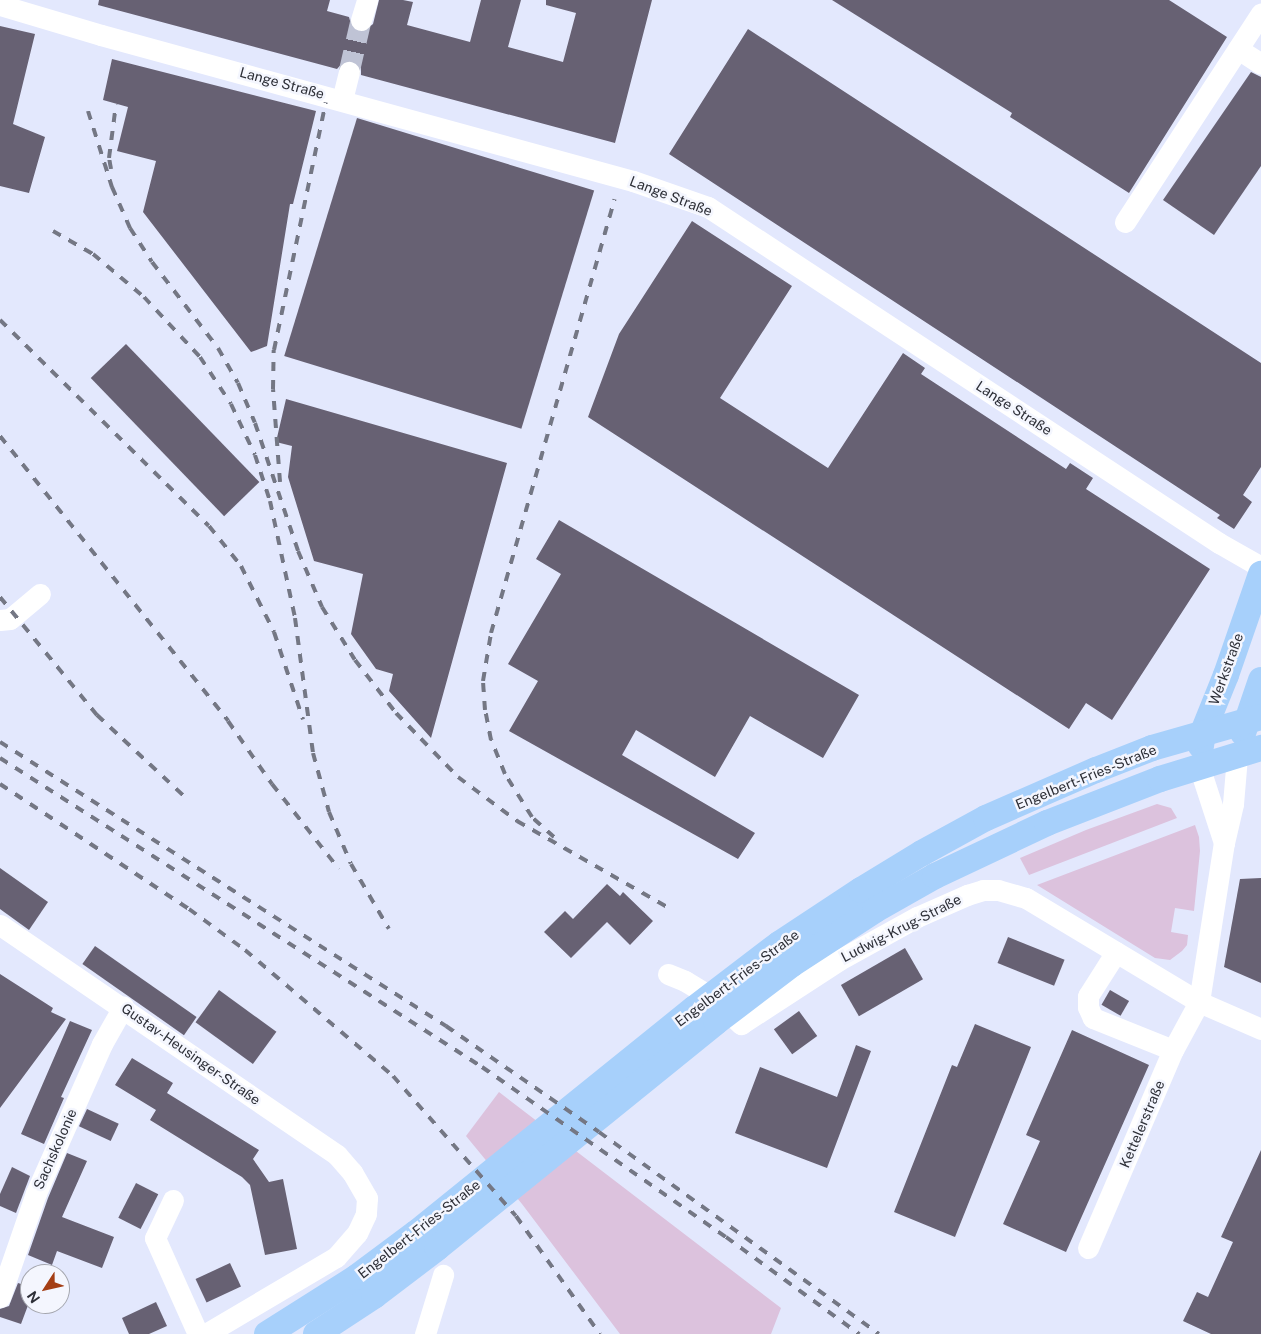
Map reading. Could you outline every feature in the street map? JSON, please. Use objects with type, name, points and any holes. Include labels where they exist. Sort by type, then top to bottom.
[{"type":"main road","name":"Werkstraße","points":[[1199,766],[1203,732],[1226,675],[1261,574]]},
{"type":"main road","points":[[1249,752],[1261,680]]},
{"type":"main road","name":"Engelbert-Fries-Straße","points":[[267,1334],[357,1277],[416,1233],[695,1008],[779,944],[922,853],[986,818],[1096,770],[1203,732],[1254,719]]},
{"type":"main road","name":"Engelbert-Fries-Straße","points":[[316,1334],[374,1296],[437,1248],[716,1022],[792,964],[875,910],[935,876],[999,844],[1101,800],[1199,766],[1249,752]]},
{"type":"street","name":"Lange Straße","points":[[0,5],[101,35],[633,180],[708,207],[1219,543],[1261,567]]},
{"type":"street","points":[[1126,222],[1261,13]]},
{"type":"street","points":[[1238,49],[1261,64]]},
{"type":"street","points":[[342,100],[349,72]]},
{"type":"street","points":[[0,620],[10,619],[40,594]]},
{"type":"street","name":"Kettelerstraße","points":[[1088,1248],[1174,1050],[1199,1002],[1224,843],[1233,804],[1249,752]]},
{"type":"street","name":"Kettelerstraße","points":[[1199,766],[1224,843]]},
{"type":"street","name":"Ludwig-Krug-Straße","points":[[668,974],[685,980],[710,996],[741,1024],[792,989],[860,948],[917,917],[967,895],[983,890],[998,890],[1026,898],[1199,1002]]},
{"type":"street","name":"Gustav-Heusinger-Straße","points":[[0,925],[337,1154],[352,1172],[367,1198],[366,1214],[357,1233],[336,1257],[206,1334]]},
{"type":"street","points":[[1116,952],[1088,996],[1088,1008],[1093,1018],[1174,1050]]},
{"type":"street","points":[[1199,1002],[1261,1029]]},
{"type":"street","name":"Sachskolonie","points":[[0,1297],[36,1193],[102,1044],[123,1007]]},
{"type":"street","points":[[173,1200],[154,1238],[198,1334]]},
{"type":"street","points":[[425,1334],[443,1275]]},
{"type":"shaded area","points":[[1157,804],[1171,808],[1177,818],[1029,875],[1020,858],[1086,830]]},
{"type":"shaded area","points":[[1195,825],[1199,837],[1200,851],[1194,911],[1175,908],[1171,932],[1188,935],[1187,945],[1170,960],[1155,958],[1037,885]]},
{"type":"shaded area","points":[[499,1092],[781,1308],[771,1334],[620,1334],[522,1204],[466,1136]]},
{"type":"building","points":[[99,0],[330,0],[327,11],[349,17],[352,28],[363,32],[373,24],[379,0],[403,0],[413,2],[407,25],[470,42],[481,0],[521,0],[508,47],[563,62],[576,13],[546,5],[546,0],[652,0],[615,143],[361,75],[361,68],[352,60],[345,60],[337,69],[98,5]]},
{"type":"building","points":[[832,0],[1169,0],[1227,37],[1129,193],[1010,117],[1012,113]]},
{"type":"building","points":[[0,26],[35,34],[13,124],[45,137],[29,193],[0,186]]},
{"type":"building","points":[[748,29],[1261,363],[1261,467],[1243,495],[1252,502],[1234,529],[1217,518],[1220,515],[669,154]]},
{"type":"building","points":[[112,59],[316,111],[293,204],[290,204],[267,346],[251,352],[143,212],[156,161],[117,151],[128,107],[103,100]]},
{"type":"building","points":[[1251,72],[1261,77],[1261,166],[1214,235],[1163,200]]},
{"type":"building","points":[[357,118],[594,191],[521,429],[284,356]]},
{"type":"building","points":[[692,221],[792,286],[720,398],[828,468],[903,353],[925,368],[921,374],[1066,469],[1070,463],[1093,478],[1086,489],[1210,569],[1112,720],[1086,703],[1069,729],[588,417],[619,334]]},
{"type":"building","points":[[126,344],[259,482],[224,516],[91,378]]},
{"type":"building","points":[[286,399],[507,463],[431,738],[389,691],[393,674],[376,669],[351,634],[363,574],[314,561],[288,477],[292,446],[276,442]]},
{"type":"building","points":[[559,520],[859,695],[823,758],[750,716],[715,777],[636,730],[622,755],[755,833],[738,859],[509,731],[538,681],[508,664],[561,574],[536,559]]},
{"type":"building","points":[[0,868],[48,902],[29,930],[0,909]]},
{"type":"building","points":[[1261,878],[1261,983],[1224,967],[1240,879]]},
{"type":"building","points":[[607,884],[620,896],[623,892],[653,921],[630,945],[607,922],[571,958],[544,932],[565,911],[573,919]]},
{"type":"building","points":[[1008,937],[1065,960],[1054,986],[998,963]]},
{"type":"building","points":[[95,946],[197,1017],[184,1035],[82,964]]},
{"type":"building","points":[[905,948],[923,979],[859,1016],[841,985]]},
{"type":"building","points":[[0,974],[53,1008],[51,1012],[66,1019],[0,1108]]},
{"type":"building","points":[[219,990],[276,1032],[253,1064],[195,1022]]},
{"type":"building","points":[[1110,990],[1129,1001],[1121,1016],[1102,1005]]},
{"type":"building","points":[[799,1011],[817,1036],[792,1054],[774,1029]]},
{"type":"building","points":[[70,1021],[92,1030],[61,1097],[64,1098],[44,1144],[21,1134]]},
{"type":"building","points":[[975,1024],[1031,1047],[955,1237],[894,1212],[952,1065],[957,1067]]},
{"type":"building","points":[[1072,1030],[1149,1065],[1066,1252],[1003,1224],[1040,1141],[1026,1135]]},
{"type":"building","points":[[856,1045],[871,1051],[827,1168],[735,1133],[760,1067],[837,1097]]},
{"type":"building","points":[[132,1058],[173,1083],[167,1093],[259,1150],[253,1159],[269,1182],[283,1179],[297,1249],[265,1255],[250,1185],[242,1177],[150,1120],[156,1110],[115,1085]]},
{"type":"building","points":[[87,1109],[119,1124],[111,1141],[79,1126]]},
{"type":"building","points":[[1261,1150],[1261,1334],[1211,1334],[1183,1321],[1197,1292],[1208,1297],[1233,1242],[1221,1237]]},
{"type":"building","points":[[67,1153],[87,1161],[62,1217],[114,1237],[102,1268],[57,1251],[52,1264],[28,1255],[48,1198]]},
{"type":"building","points":[[12,1167],[30,1176],[16,1213],[0,1206],[0,1194]]},
{"type":"building","points":[[136,1183],[158,1194],[141,1229],[118,1218]]},
{"type":"building","points":[[230,1263],[241,1287],[207,1303],[196,1279]]},
{"type":"building","points":[[18,1283],[20,1284],[20,1314],[25,1314],[21,1324],[0,1317],[0,1309],[9,1306]]},
{"type":"building","points":[[156,1302],[167,1326],[149,1334],[129,1334],[122,1318]]},
{"type":"tunnel","points":[[349,72],[361,20]]},
{"type":"railway","points":[[280,482],[273,389],[274,350],[326,102]]},
{"type":"railway","points":[[111,169],[109,158],[116,104]]},
{"type":"railway","points":[[88,111],[112,187],[130,228],[152,262],[218,348],[238,383],[255,423],[298,551],[322,607],[355,660],[396,713],[458,777],[517,821],[669,908]]},
{"type":"railway","points":[[554,837],[532,817],[505,774],[491,740],[485,710],[483,681],[491,633],[615,199]]},
{"type":"railway","points":[[53,231],[93,254],[144,297],[200,357],[231,404],[255,455],[270,501],[295,618],[313,753],[329,812],[351,864],[389,929]]},
{"type":"railway","points":[[0,320],[209,526],[241,566],[274,632],[303,719]]},
{"type":"railway","points":[[0,436],[228,721],[272,784],[339,869]]},
{"type":"railway","points":[[0,597],[97,715],[187,799]]},
{"type":"railway","points":[[0,742],[446,1026],[599,1132],[879,1334]]},
{"type":"railway","points":[[0,758],[482,1067],[726,1237],[859,1334]]},
{"type":"railway","points":[[0,784],[189,909],[245,950],[393,1076],[516,1216],[600,1334]]}]
